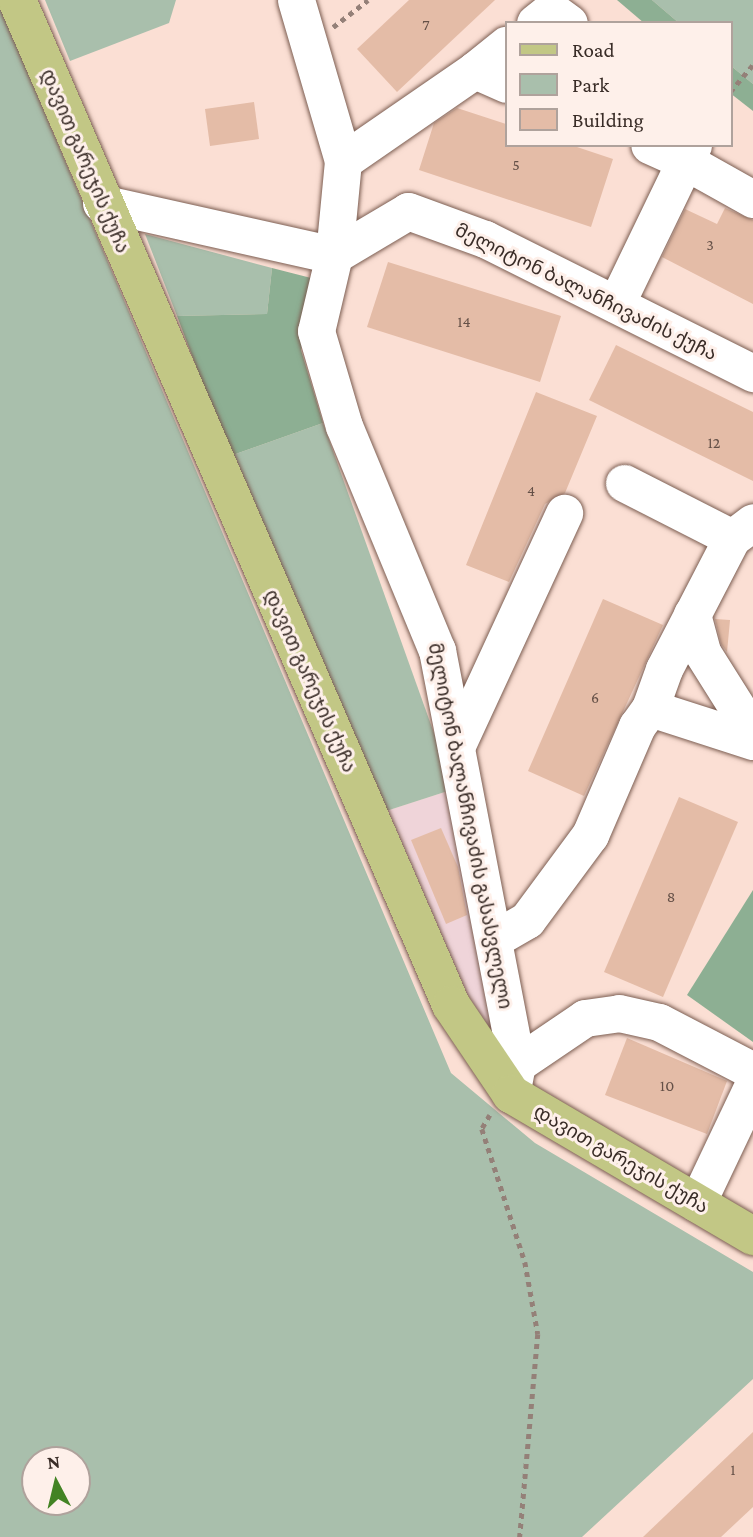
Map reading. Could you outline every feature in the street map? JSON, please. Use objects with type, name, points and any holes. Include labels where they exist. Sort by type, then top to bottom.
[{"type":"main road","name":"დავით გარეჯის ქუჩა","points":[[17,0],[102,203],[451,1005],[514,1079],[697,1203],[753,1236]]},
{"type":"street","name":"მელიტონ ბალანჩივაძის გასასვლელი","points":[[296,0],[344,160],[334,255],[316,331],[344,426],[437,650],[494,939],[514,1079]]},
{"type":"street","points":[[537,21],[551,10],[566,21]]},
{"type":"street","points":[[344,160],[490,77],[504,50]]},
{"type":"street","points":[[659,147],[689,153],[753,199]]},
{"type":"street","points":[[616,304],[689,153]]},
{"type":"street","points":[[102,203],[334,255]]},
{"type":"street","name":"მელიტონ ბალანჩივაძის ქუჩა","points":[[334,255],[408,211],[485,239],[753,373]]},
{"type":"street","points":[[494,939],[527,920],[590,835],[636,726],[650,708],[692,614],[743,530],[624,483]]},
{"type":"street","points":[[456,747],[564,513]]},
{"type":"street","points":[[692,614],[702,652],[753,733]]},
{"type":"street","points":[[650,708],[753,741]]},
{"type":"street","points":[[514,1079],[585,1018],[619,1013],[659,1022],[753,1071]]},
{"type":"street","points":[[697,1203],[753,1085]]},
{"type":"path","points":[[310,46],[369,0]]},
{"type":"path","points":[[732,90],[753,65]]},
{"type":"path","points":[[514,1079],[493,1107],[482,1129],[525,1262],[538,1334],[520,1537]]},
{"type":"shaded area","points":[[454,789],[500,1062],[380,813]]},
{"type":"green space","points":[[45,0],[176,0],[169,23],[70,61]]},
{"type":"green space","points":[[617,0],[652,0],[677,21],[642,21]]},
{"type":"green space","points":[[652,0],[753,0],[753,84],[732,67],[732,21],[677,21]]},
{"type":"green space","points":[[0,7],[451,1073],[535,1143],[753,1272],[753,1379],[582,1537],[0,1537]]},
{"type":"green space","points":[[732,67],[753,84],[753,111],[732,95]]},
{"type":"green space","points":[[145,234],[272,268],[267,314],[177,316]]},
{"type":"green space","points":[[272,268],[315,279],[301,350],[323,423],[230,456],[177,316],[267,314]]},
{"type":"green space","points":[[323,423],[454,789],[380,813],[230,456]]},
{"type":"green space","points":[[753,890],[753,1042],[687,995]]},
{"type":"building","points":[[409,0],[495,0],[397,92],[357,49]]},
{"type":"building","points":[[254,102],[259,139],[210,146],[205,109]]},
{"type":"building","points":[[457,108],[504,123],[504,147],[577,147],[613,159],[591,227],[419,170],[434,123]]},
{"type":"building","points":[[725,208],[753,220],[753,304],[662,257],[685,209],[717,224]]},
{"type":"building","points":[[388,262],[561,316],[540,382],[367,327]]},
{"type":"building","points":[[616,345],[753,412],[753,481],[589,400]]},
{"type":"building","points":[[536,392],[597,416],[565,493],[545,504],[509,582],[466,565]]},
{"type":"building","points":[[603,599],[663,625],[584,796],[528,771]]},
{"type":"building","points":[[715,619],[730,620],[727,652],[721,644]]},
{"type":"building","points":[[679,797],[738,822],[663,997],[604,972]]},
{"type":"building","points":[[441,828],[458,867],[467,915],[446,924],[411,840]]},
{"type":"building","points":[[627,1038],[727,1081],[707,1134],[605,1095]]},
{"type":"building","points":[[753,1432],[753,1507],[721,1537],[643,1537]]}]
